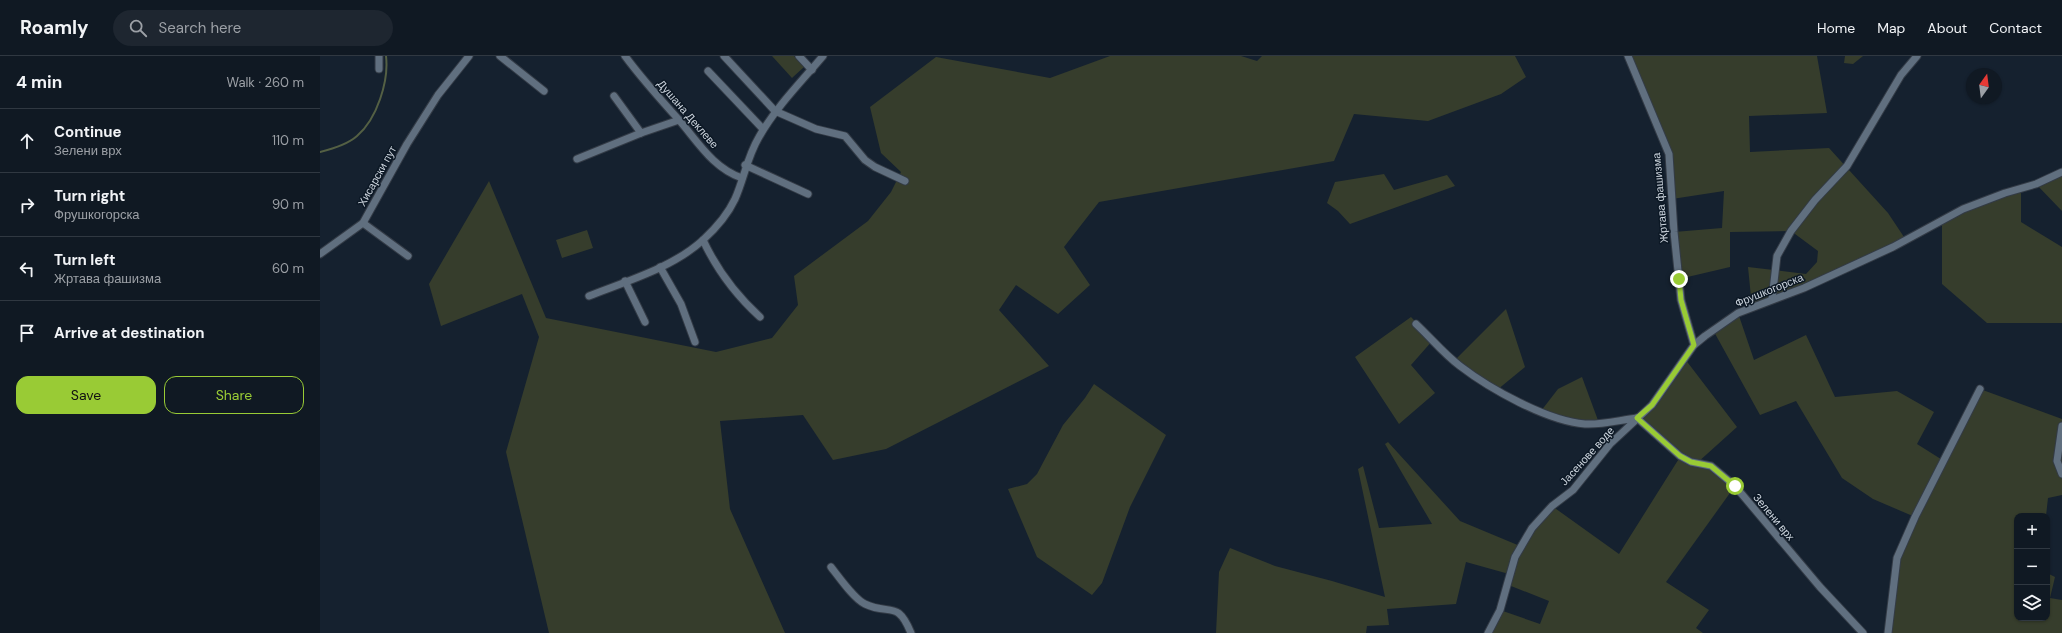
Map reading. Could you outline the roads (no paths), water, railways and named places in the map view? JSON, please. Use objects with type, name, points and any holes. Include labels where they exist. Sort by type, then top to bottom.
[{"type":"street","points":[[379,56],[379,69]]},
{"type":"street","name":"Хисарски пут","points":[[320,254],[363,223],[407,144],[438,95],[469,56]]},
{"type":"street","points":[[500,56],[544,91]]},
{"type":"street","name":"Душана Деклеве","points":[[625,56],[644,81],[709,156],[725,170],[742,178]]},
{"type":"street","points":[[724,56],[775,111],[816,129],[845,136],[865,160],[875,167],[905,181]]},
{"type":"street","points":[[799,56],[812,70]]},
{"type":"street","points":[[589,296],[660,267],[703,240],[730,208],[742,178],[745,165],[763,130],[775,111],[823,56]]},
{"type":"street","name":"Жртава фашизма","points":[[1628,56],[1669,154],[1674,232],[1681,300],[1694,345]]},
{"type":"street","points":[[1772,299],[1777,256],[1791,230],[1815,200],[1847,166],[1901,75],[1917,56]]},
{"type":"street","points":[[708,71],[763,130]]},
{"type":"street","points":[[614,96],[641,132]]},
{"type":"street","points":[[578,159],[641,132],[679,120]]},
{"type":"street","points":[[745,165],[808,194]]},
{"type":"street","name":"Фрушкогорска","points":[[1637,418],[1652,405],[1694,345],[1738,313],[1804,288],[1893,247],[1963,209],[2005,193],[2021,190],[2062,172]]},
{"type":"street","points":[[363,223],[408,256]]},
{"type":"street","points":[[703,240],[723,275],[751,309],[760,317]]},
{"type":"street","points":[[660,267],[681,304],[695,342]]},
{"type":"street","points":[[625,282],[645,322]]},
{"type":"street","points":[[1416,324],[1461,367],[1517,401],[1564,420],[1577,423],[1599,423],[1637,418]]},
{"type":"street","points":[[1888,633],[1897,558],[1980,389]]},
{"type":"street","name":"Јасенове воде","points":[[1488,633],[1500,610],[1515,557],[1532,528],[1552,506],[1573,490],[1610,444],[1637,418]]},
{"type":"street","name":"Зелени врх","points":[[1637,418],[1680,456],[1691,462],[1711,466],[1735,486],[1820,587],[1864,633]]},
{"type":"street","points":[[2062,426],[2057,461],[2062,474]]},
{"type":"street","points":[[831,567],[865,604],[899,612],[906,621],[911,633]]},
{"type":"waterway","points":[[320,152],[340,146],[353,139],[364,129],[376,110],[380,99],[386,77],[386,56]]}]
